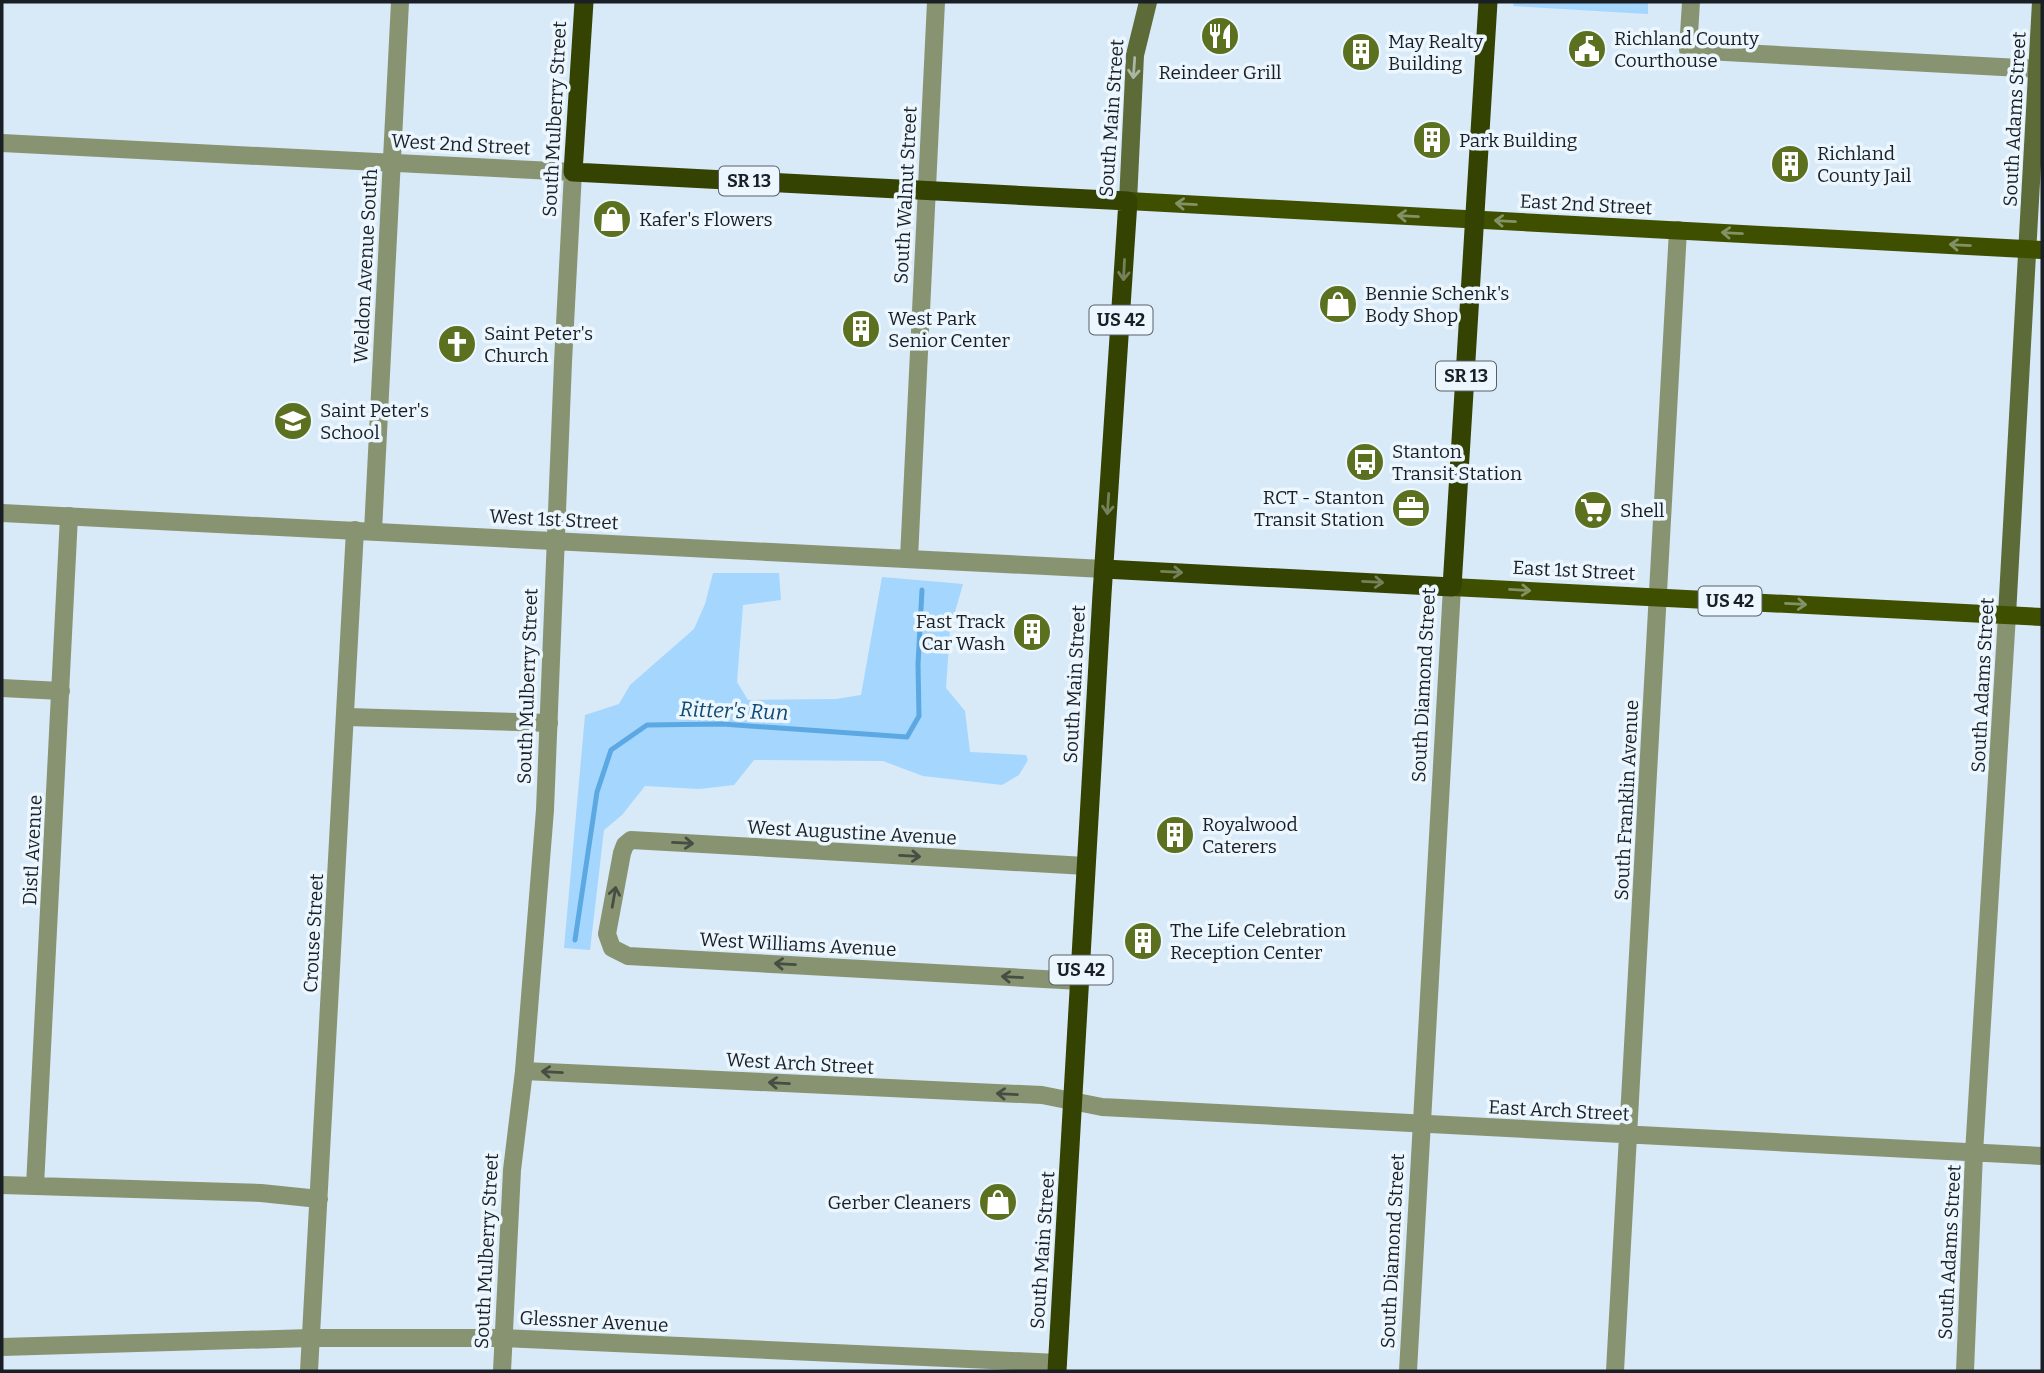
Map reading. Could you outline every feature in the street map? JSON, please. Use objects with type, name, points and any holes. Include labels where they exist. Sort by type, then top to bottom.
[{"type":"highway","name":"South Mulberry Street","points":[[573,172],[584,2]]},
{"type":"highway","name":"South Diamond Street","points":[[1452,587],[1488,2]]},
{"type":"highway","name":"West 2nd Street","points":[[573,172],[1128,201]]},
{"type":"highway","name":"South Main Street","points":[[1057,1367],[1128,201]]},
{"type":"highway","name":"East 1st Street","points":[[1104,569],[1452,587]]},
{"type":"main road","name":"South Main Street","points":[[1128,201],[1135,55],[1148,2]]},
{"type":"main road","name":"South Adams Street","points":[[2007,615],[2035,250],[2037,69],[2041,2]]},
{"type":"main road","name":"East 2nd Street","points":[[1128,201],[2035,250]]},
{"type":"main road","name":"East 1st Street","points":[[1452,587],[2042,617]]},
{"type":"street","name":"Weldon Avenue South","points":[[364,531],[400,2]]},
{"type":"street","name":"South Walnut Street","points":[[909,558],[936,2]]},
{"type":"street","points":[[1691,2],[1688,50],[2037,69]]},
{"type":"street","name":"West 2nd Street","points":[[2,143],[573,172]]},
{"type":"street","name":"South Mulberry Street","points":[[502,1371],[512,1170],[524,1071],[545,810],[573,172]]},
{"type":"street","name":"South Franklin Avenue","points":[[1615,1371],[1678,230]]},
{"type":"street","name":"West 1st Street","points":[[2,513],[1104,569]]},
{"type":"street","name":"Distl Avenue","points":[[35,1186],[69,516]]},
{"type":"street","name":"Crouse Street","points":[[309,1371],[347,717],[364,531]]},
{"type":"street","name":"South Diamond Street","points":[[1408,1371],[1452,587]]},
{"type":"street","name":"South Adams Street","points":[[1965,1371],[1974,1153],[2007,615]]},
{"type":"street","points":[[2,688],[61,691]]},
{"type":"street","points":[[347,717],[549,723]]},
{"type":"street","name":"West Augustine Avenue","points":[[622,853],[631,840],[1086,866]]},
{"type":"street","name":"West Williams Avenue","points":[[622,853],[607,934],[612,948],[628,956],[1080,981]]},
{"type":"street","name":"West Arch Street","points":[[524,1071],[1042,1096],[1074,1102]]},
{"type":"street","name":"East Arch Street","points":[[1074,1102],[1098,1107],[2042,1156]]},
{"type":"street","points":[[2,1185],[261,1193],[319,1199]]},
{"type":"street","name":"Glessner Avenue","points":[[2,1347],[310,1339],[504,1338],[1057,1367]]},
{"type":"shaded area","points":[[1514,2],[1648,2],[1648,14],[1513,6]]},
{"type":"shaded area","points":[[713,573],[779,573],[781,600],[743,605],[737,682],[748,700],[836,699],[861,695],[882,577],[963,584],[950,629],[946,688],[965,711],[970,752],[1026,755],[1028,760],[1019,775],[1002,785],[923,776],[883,761],[754,760],[734,785],[699,789],[645,786],[622,815],[604,830],[590,950],[564,948],[585,715],[619,704],[630,685],[694,629],[705,604]]},
{"type":"waterway","name":"Ritter's Run","points":[[575,940],[597,792],[611,750],[647,725],[722,724],[907,737],[919,716],[918,664],[922,590]]},
{"type":"place","name":"Reindeer Grill","points":[[1220,36]]},
{"type":"place","name":"Richland County Courthouse","points":[[1587,49]]},
{"type":"place","name":"May Realty Building","points":[[1361,52]]},
{"type":"place","name":"Park Building","points":[[1432,140]]},
{"type":"place","name":"Richland County Jail","points":[[1790,164]]},
{"type":"place","name":"Kafer's Flowers","points":[[612,219]]},
{"type":"place","name":"Bennie Schenk's Body Shop","points":[[1338,304]]},
{"type":"place","name":"West Park Senior Center","points":[[861,329]]},
{"type":"place","name":"Saint Peter's Church","points":[[457,344]]},
{"type":"place","name":"Saint Peter's School","points":[[293,421]]},
{"type":"place","name":"Stanton Transit Station","points":[[1365,462]]},
{"type":"place","name":"RCT - Stanton Transit Station","points":[[1411,508]]},
{"type":"place","name":"Shell","points":[[1593,510]]},
{"type":"place","name":"Fast Track Car Wash","points":[[1032,632]]},
{"type":"place","name":"Royalwood Caterers","points":[[1175,835]]},
{"type":"place","name":"The Life Celebration Reception Center","points":[[1143,941]]},
{"type":"place","name":"Gerber Cleaners","points":[[998,1202]]}]
